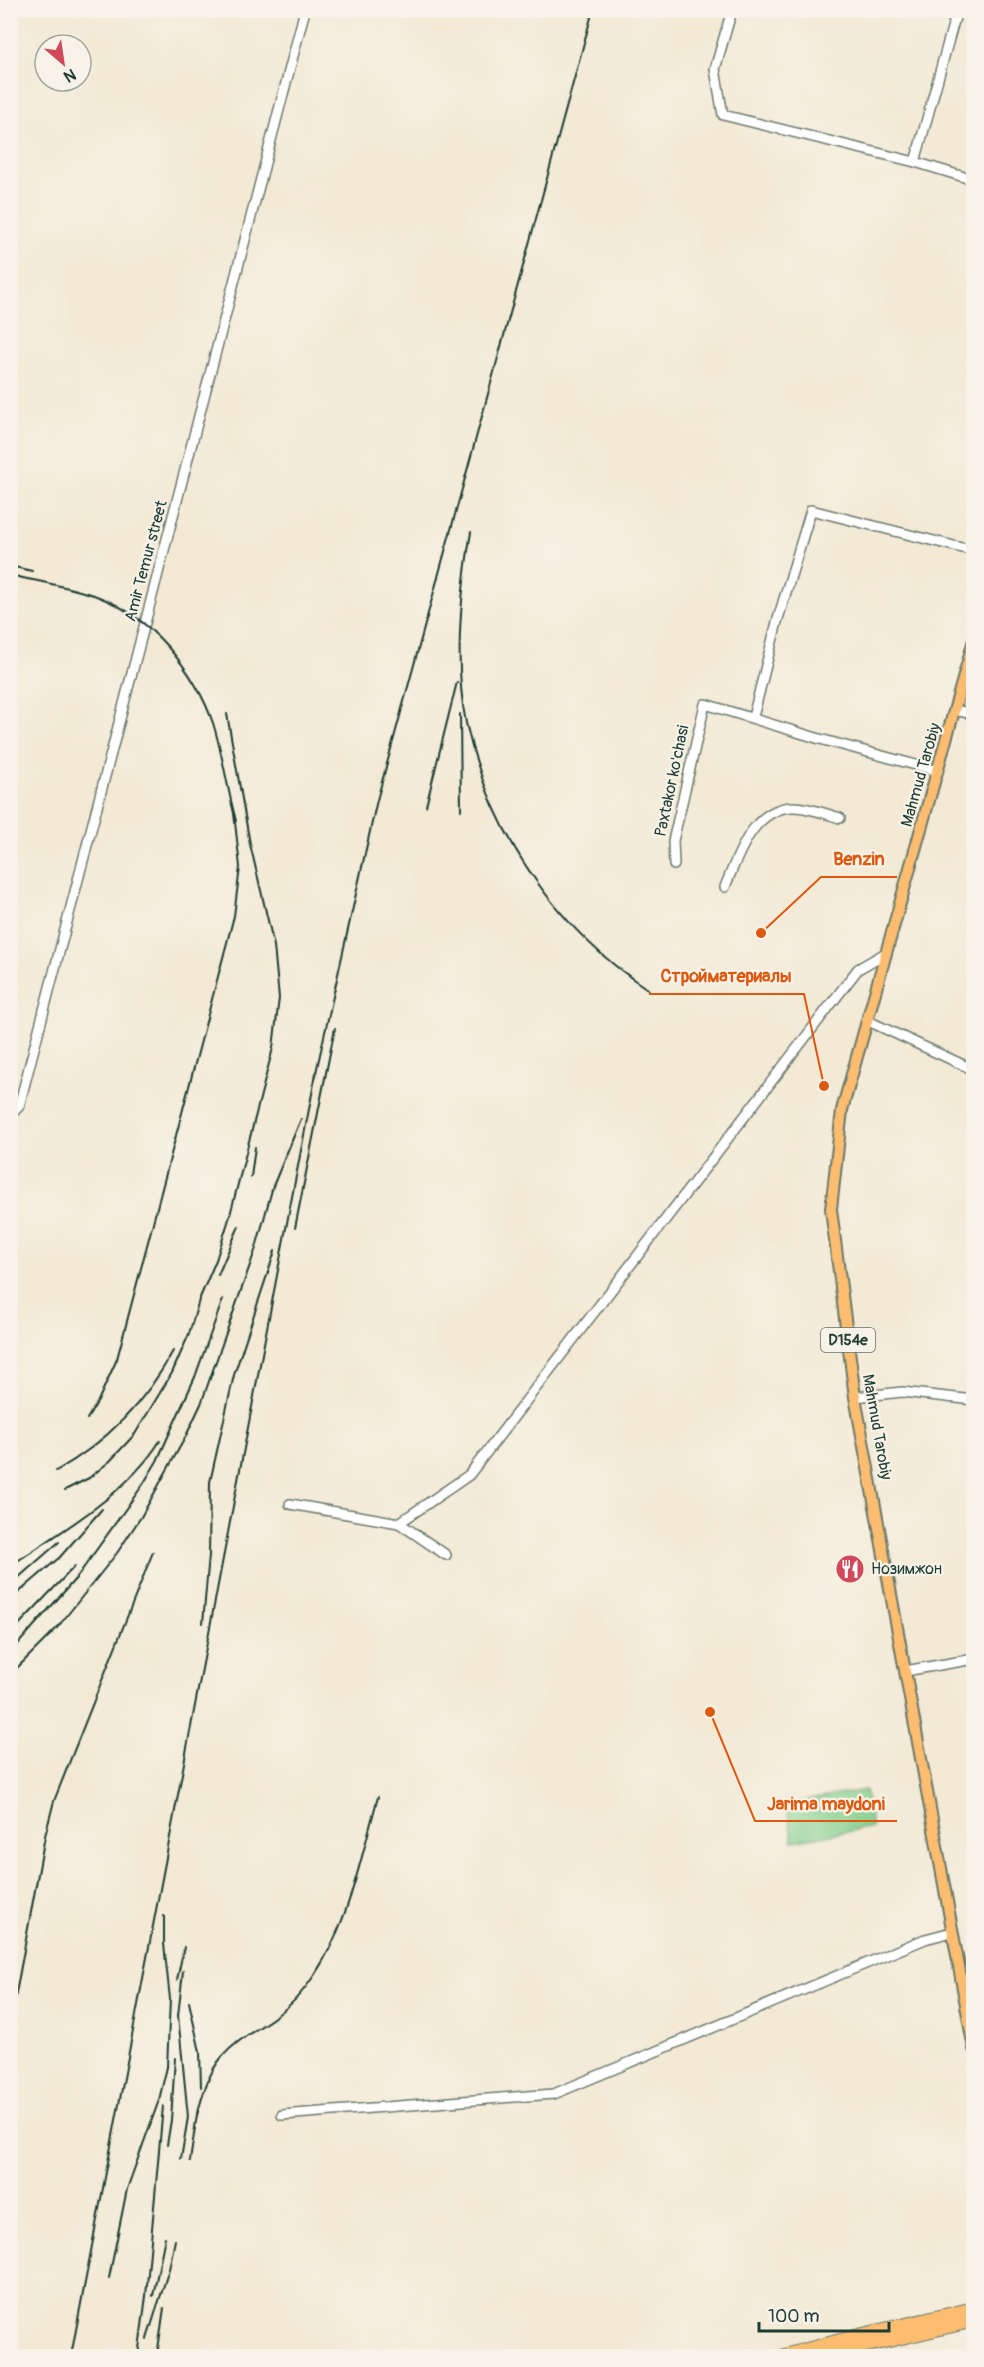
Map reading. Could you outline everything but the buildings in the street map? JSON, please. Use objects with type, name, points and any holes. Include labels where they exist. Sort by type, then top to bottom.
[{"type":"highway","points":[[786,2356],[974,2309]]},
{"type":"highway","points":[[820,2356],[974,2319]]},
{"type":"main road","name":"Mahmud Tarobiy","points":[[974,640],[842,1110],[831,1209],[855,1397],[974,2049]]},
{"type":"street","name":"Amir Temur street","points":[[10,1116],[19,1106],[305,10]]},
{"type":"street","points":[[732,10],[715,69],[723,115],[915,162],[974,180]]},
{"type":"street","points":[[915,162],[957,10]]},
{"type":"street","points":[[938,771],[820,739],[753,717],[777,622],[811,510],[974,551]]},
{"type":"street","name":"Paxtakor ko'chasi","points":[[674,865],[673,841],[705,704],[753,717]]},
{"type":"street","points":[[954,710],[974,714]]},
{"type":"street","points":[[725,887],[752,829],[772,814],[796,807],[840,818]]},
{"type":"street","points":[[399,1523],[469,1475],[858,969],[884,954]]},
{"type":"street","points":[[866,1020],[974,1070]]},
{"type":"street","points":[[855,1397],[902,1392],[974,1400]]},
{"type":"street","points":[[290,1504],[399,1523],[446,1556]]},
{"type":"street","points":[[905,1671],[974,1659]]},
{"type":"street","points":[[282,2115],[420,2102],[554,2094],[925,1939],[952,1932]]},
{"type":"green space","points":[[865,1790],[872,1827],[793,1841],[786,1804]]},
{"type":"railway","points":[[71,2356],[317,1068],[377,800],[593,10]]},
{"type":"railway","points":[[471,532],[460,628],[460,677],[466,723],[477,763],[492,802],[510,839],[557,908],[615,966],[649,990]]},
{"type":"railway","points":[[10,566],[32,571]]},
{"type":"railway","points":[[10,575],[99,597],[136,618],[169,648],[195,684],[213,723],[236,821]]},
{"type":"railway","points":[[426,806],[457,682]]},
{"type":"railway","points":[[65,1490],[89,1478],[110,1461],[135,1434],[172,1373],[189,1334],[229,1219],[273,1048],[279,998],[274,946],[250,844],[227,714]]},
{"type":"railway","points":[[460,714],[461,810]]},
{"type":"railway","points":[[87,1419],[117,1359],[234,916],[240,867],[234,813]]},
{"type":"railway","points":[[295,1228],[335,1028]]},
{"type":"railway","points":[[10,1675],[57,1628],[117,1553],[141,1517],[186,1436],[201,1404],[256,1248],[273,1186],[301,1119]]},
{"type":"railway","points":[[251,1177],[255,1147]]},
{"type":"railway","points":[[218,1275],[239,1226]]},
{"type":"railway","points":[[203,1623],[209,1555],[210,1482],[234,1375],[275,1251]]},
{"type":"railway","points":[[10,1653],[77,1577],[142,1486],[157,1461],[195,1377],[223,1299]]},
{"type":"railway","points":[[56,1471],[75,1460],[123,1420],[150,1388],[173,1351]]},
{"type":"railway","points":[[10,1566],[92,1511],[129,1479],[160,1441]]},
{"type":"railway","points":[[10,1600],[60,1557],[102,1509]]},
{"type":"railway","points":[[10,1585],[59,1542]]},
{"type":"railway","points":[[10,2026],[45,1836],[54,1801],[153,1552]]},
{"type":"railway","points":[[10,1634],[75,1566]]},
{"type":"railway","points":[[197,2115],[217,2063],[235,2044],[292,2003],[322,1963],[343,1918],[378,1797]]},
{"type":"railway","points":[[109,2278],[127,2189],[159,2100],[167,2067],[170,1999],[164,1944],[164,1916]]},
{"type":"railway","points":[[177,1980],[184,1947]]},
{"type":"railway","points":[[178,2016],[183,1971]]},
{"type":"railway","points":[[189,2002],[200,2052],[201,2087]]},
{"type":"railway","points":[[178,2015],[188,2117],[181,2159]]},
{"type":"railway","points":[[167,2145],[175,2058]]},
{"type":"railway","points":[[138,2356],[146,2296],[163,2106]]},
{"type":"railway","points":[[190,2161],[198,2108]]},
{"type":"railway","points":[[153,2296],[165,2237]]},
{"type":"railway","points":[[147,2339],[169,2269],[175,2240]]},
{"type":"railway","points":[[157,2356],[164,2308]]},
{"type":"place","name":"Benzin","points":[[761,933]]},
{"type":"place","name":"Стройматериалы","points":[[824,1086]]},
{"type":"place","name":"Нозимжон","points":[[850,1569]]},
{"type":"place","name":"Jarima maydoni","points":[[710,1712]]}]
